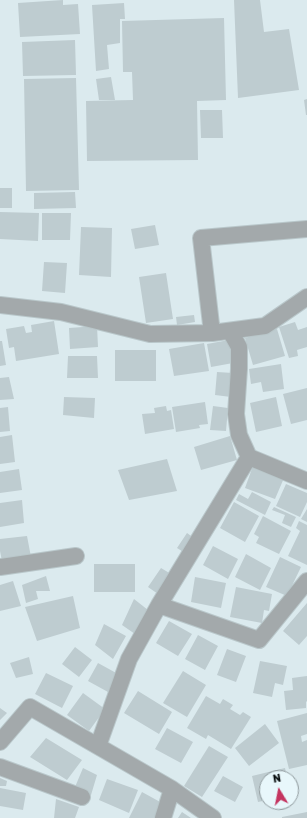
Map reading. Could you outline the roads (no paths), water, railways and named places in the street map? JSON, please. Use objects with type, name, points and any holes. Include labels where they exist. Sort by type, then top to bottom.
[{"type":"street","points":[[212,333],[201,238],[307,229]]},
{"type":"street","points":[[0,305],[61,312],[150,334],[212,333],[265,326],[307,297]]},
{"type":"street","points":[[230,331],[238,347],[239,369],[236,414],[239,435],[249,457],[307,481]]},
{"type":"street","points":[[98,746],[129,659],[159,605],[249,457]]},
{"type":"street","points":[[0,567],[76,556]]},
{"type":"street","points":[[159,605],[259,640],[307,581]]},
{"type":"street","points":[[0,742],[30,707],[172,789],[213,818]]},
{"type":"street","points":[[0,767],[82,796]]},
{"type":"street","points":[[163,818],[172,789]]}]
